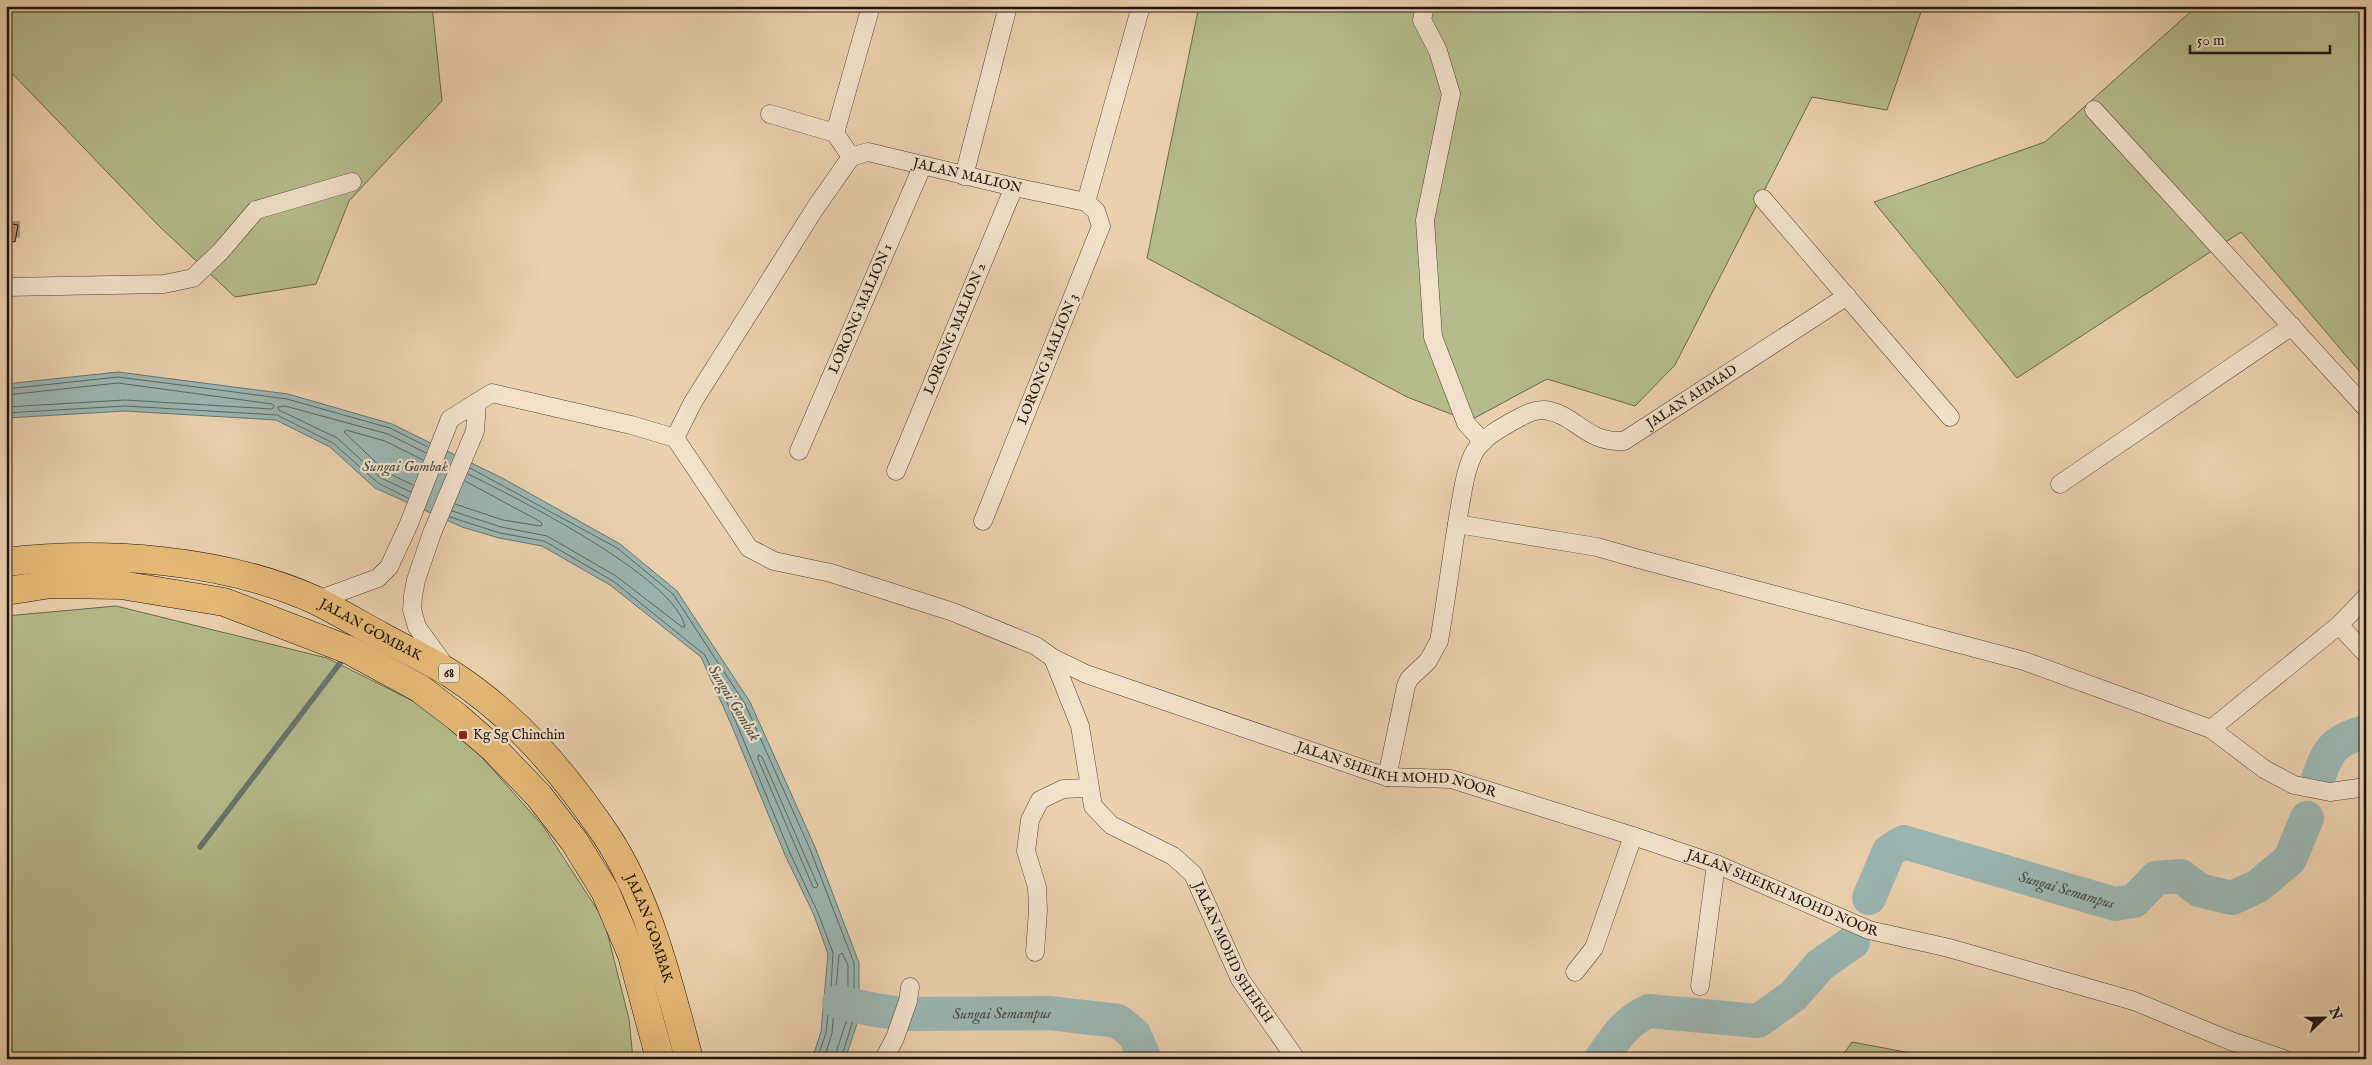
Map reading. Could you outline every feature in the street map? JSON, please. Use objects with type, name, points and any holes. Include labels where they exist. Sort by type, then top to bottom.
[{"type":"main road","name":"JALAN GOMBAK","points":[[6,562],[45,558],[127,557],[224,572],[280,587],[315,601],[450,674],[520,728],[546,756],[607,837],[635,890],[655,938],[689,1059]]},
{"type":"main road","name":"JALAN GOMBAK","points":[[6,591],[51,584],[121,585],[224,602],[349,650],[419,688],[494,749],[538,796],[574,841],[605,891],[632,955],[660,1059]]},
{"type":"street","points":[[835,133],[871,6]]},
{"type":"street","points":[[964,176],[1008,6]]},
{"type":"street","points":[[1086,202],[1141,6]]},
{"type":"street","points":[[1387,777],[1406,686],[1409,679],[1428,661],[1439,641],[1457,524],[1471,460],[1483,442],[1466,424],[1433,337],[1425,220],[1451,94],[1438,51],[1422,20],[1425,6]]},
{"type":"street","points":[[2094,110],[2366,408]]},
{"type":"street","points":[[315,601],[378,578],[389,567],[408,526],[450,419],[492,393],[631,425],[675,438],[693,402],[816,207],[851,157],[835,133],[770,114]]},
{"type":"street","name":"JALAN MALION","points":[[851,157],[868,152],[1014,188],[1086,202]]},
{"type":"street","name":"LORONG MALION 1","points":[[799,452],[922,166]]},
{"type":"street","points":[[6,287],[164,284],[193,278],[221,251],[256,210],[352,182]]},
{"type":"street","name":"LORONG MALION 2","points":[[896,471],[1014,188]]},
{"type":"street","points":[[1764,199],[1950,417]]},
{"type":"street","name":"LORONG MALION 3","points":[[983,521],[1101,226],[1096,211],[1086,202]]},
{"type":"street","name":"JALAN AHMAD","points":[[1483,442],[1492,434],[1528,413],[1546,410],[1563,416],[1595,437],[1605,440],[1624,441],[1847,296]]},
{"type":"street","points":[[2060,484],[2292,326]]},
{"type":"street","points":[[450,674],[417,627],[412,610],[416,580],[432,533],[475,431],[477,402]]},
{"type":"street","name":"JALAN SHEIKH MOHD NOOR","points":[[675,438],[749,548],[774,560],[830,573],[953,612],[1036,646],[1053,658],[1086,674],[1387,777],[1451,779],[1633,836],[1716,864],[1869,930],[1968,953],[2134,1000],[2231,1041],[2284,1059]]},
{"type":"street","points":[[1457,524],[1597,547],[1639,560],[2024,661],[2211,729],[2264,769],[2294,785],[2330,792],[2366,787]]},
{"type":"street","points":[[2211,729],[2339,625],[2366,597]]},
{"type":"street","points":[[2339,625],[2366,654]]},
{"type":"street","name":"JALAN MOHD SHEIKH","points":[[1053,658],[1080,726],[1093,806],[1111,826],[1173,856],[1194,874],[1240,979],[1296,1059]]},
{"type":"street","points":[[1035,952],[1037,887],[1026,851],[1030,820],[1040,800],[1063,789],[1089,788]]},
{"type":"street","points":[[1575,972],[1594,948],[1633,836]]},
{"type":"street","points":[[1700,986],[1716,864]]},
{"type":"street","points":[[884,1059],[895,1038],[909,994]]},
{"type":"green space","points":[[6,6],[432,6],[442,101],[349,201],[316,284],[235,297],[160,227],[6,67]]},
{"type":"green space","points":[[1199,6],[1923,6],[1887,110],[1812,97],[1675,365],[1635,406],[1547,379],[1469,421],[1407,397],[1147,258]]},
{"type":"green space","points":[[2197,6],[2366,6],[2366,379],[2241,232],[2017,378],[1874,202],[2045,142]]},
{"type":"green space","points":[[116,606],[327,658],[447,718],[543,826],[604,920],[629,1019],[633,1059],[6,1059],[6,616]]},
{"type":"green space","points":[[1852,1042],[1927,1056],[1936,1059],[1840,1059]]},
{"type":"water","name":"Sungai Gombak","points":[[118,372],[288,394],[392,424],[504,479],[620,544],[677,591],[750,702],[815,847],[859,963],[859,1018],[845,1059],[812,1059],[821,1032],[828,954],[814,915],[785,855],[701,657],[610,585],[542,546],[499,538],[462,527],[375,488],[330,447],[276,420],[125,411],[6,418],[6,384]]},
{"type":"building","points":[[6,223],[18,225],[15,242],[6,240]]},
{"type":"waterway","points":[[200,847],[344,658]]},
{"type":"waterway","name":"Sungai Semampus","points":[[2317,781],[2325,761],[2333,748],[2346,739],[2366,732]]},
{"type":"waterway","name":"Sungai Semampus","points":[[1869,898],[1889,851],[1904,842],[2115,904],[2134,901],[2156,878],[2181,876],[2199,890],[2232,898],[2258,886],[2290,859],[2307,818]]},
{"type":"waterway","name":"Sungai Semampus","points":[[1601,1059],[1627,1025],[1649,1011],[1758,1021],[1793,996],[1820,965],[1853,942]]},
{"type":"waterway","name":"Sungai Semampus","points":[[839,1002],[903,1014],[1049,1013],[1118,1021],[1134,1034],[1145,1059]]},
{"type":"place","name":"Kg Sg Chinchin","points":[[463,735]]}]
